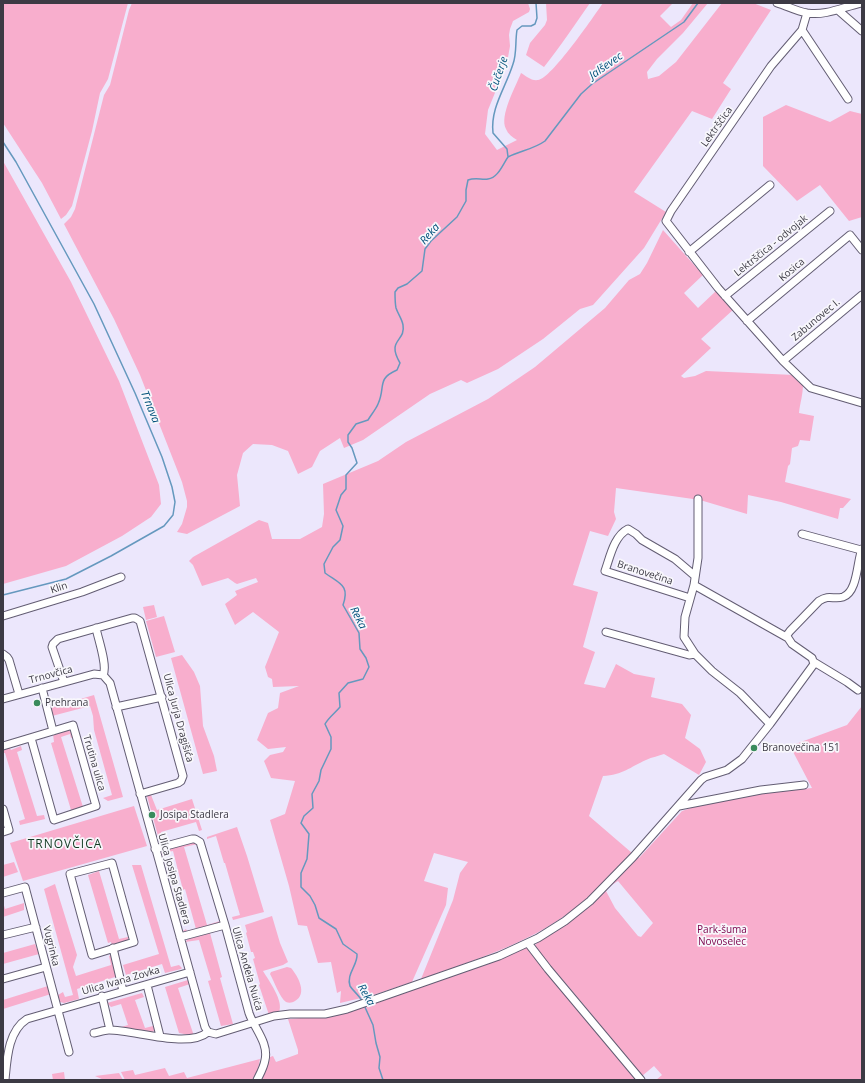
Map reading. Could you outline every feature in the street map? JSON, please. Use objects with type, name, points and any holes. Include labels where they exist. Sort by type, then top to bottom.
[{"type":"street","points":[[777,3],[807,13],[823,13],[861,3]]},
{"type":"street","points":[[838,10],[862,32]]},
{"type":"street","name":"Lektrščica","points":[[807,13],[802,30],[772,66],[671,211],[666,221],[725,296],[783,361],[811,388],[862,403]]},
{"type":"street","points":[[802,30],[848,99]]},
{"type":"street","points":[[689,252],[770,185]]},
{"type":"street","name":"Lektrščica - odvojak","points":[[725,296],[830,211]]},
{"type":"street","name":"Kosica","points":[[747,321],[850,235],[862,250]]},
{"type":"street","name":"Zabunovec I.","points":[[783,361],[862,295]]},
{"type":"street","points":[[698,499],[698,558],[694,585],[685,617],[684,637],[695,654],[712,671],[740,693],[770,724]]},
{"type":"street","name":"Branovečina","points":[[690,598],[606,571],[614,545],[623,532],[628,529],[642,540],[675,559],[695,576]]},
{"type":"street","points":[[788,638],[790,631],[819,601],[824,598],[844,597],[848,594],[854,580],[862,549],[802,534]]},
{"type":"street","name":"Klin","points":[[3,616],[82,592],[121,577]]},
{"type":"street","points":[[694,585],[788,638],[792,644],[812,658],[814,662],[858,690]]},
{"type":"street","name":"Ulica Jurja Dragišića","points":[[96,628],[132,618],[137,619],[141,624],[183,776],[178,783],[140,794]]},
{"type":"street","points":[[64,682],[52,647],[53,644],[58,639],[96,628]]},
{"type":"street","name":"Ulica Josipa Stadlera","points":[[96,628],[105,666],[104,675],[110,683],[155,849],[205,1027],[208,1032]]},
{"type":"street","points":[[606,632],[689,655],[695,654]]},
{"type":"street","points":[[3,654],[9,660],[19,694]]},
{"type":"street","points":[[257,1080],[264,1065],[266,1056],[260,1036],[252,1023],[266,1018],[286,1014],[325,1014],[347,1009],[499,956],[528,943],[565,921],[590,901],[633,857],[701,780],[727,770],[737,764],[770,724],[812,667],[814,662]]},
{"type":"street","name":"Trnovčica","points":[[3,699],[94,674],[104,675]]},
{"type":"street","points":[[3,746],[53,731],[42,688]]},
{"type":"street","points":[[116,707],[162,697]]},
{"type":"street","name":"Trutina ulica","points":[[30,738],[54,820],[96,806],[73,726],[53,731]]},
{"type":"street","points":[[679,806],[761,790],[804,785]]},
{"type":"street","points":[[3,809],[9,830],[3,832]]},
{"type":"street","name":"Ulica Anđela Nuića","points":[[94,1033],[110,1030],[189,1040],[203,1037],[208,1032],[216,1034],[252,1023],[200,842],[196,839],[192,839],[155,849]]},
{"type":"street","points":[[112,863],[134,942],[113,948],[92,955],[70,874],[112,863]]},
{"type":"street","name":"Vugrinka","points":[[3,893],[25,887],[58,1009]]},
{"type":"street","name":"Ulica Anđela Nuića","points":[[180,937],[225,925]]},
{"type":"street","points":[[3,935],[36,928]]},
{"type":"street","points":[[528,943],[641,1080]]},
{"type":"street","points":[[113,948],[123,991]]},
{"type":"street","points":[[3,979],[46,967]]},
{"type":"street","name":"Ulica Ivana Zovka","points":[[5,1080],[12,1038],[20,1024],[32,1017],[58,1009],[190,972]]},
{"type":"street","points":[[147,984],[160,1036]]},
{"type":"street","points":[[102,996],[110,1030]]},
{"type":"street","points":[[58,1009],[69,1052]]},
{"type":"green space","points":[[3,3],[128,3],[108,79],[100,93],[92,131],[72,206],[66,215],[61,219],[42,183],[3,123]]},
{"type":"green space","points":[[132,3],[528,3],[530,9],[529,12],[513,21],[510,29],[510,46],[507,63],[488,110],[485,134],[497,150],[517,140],[510,135],[504,123],[506,109],[521,73],[533,80],[538,80],[544,77],[562,59],[603,3],[673,3],[660,16],[671,27],[681,20],[693,3],[708,3],[683,33],[657,59],[647,72],[648,79],[659,76],[676,62],[722,3],[753,3],[771,10],[723,83],[731,89],[712,119],[692,111],[634,192],[666,212],[644,248],[593,305],[580,309],[543,339],[498,369],[467,383],[461,380],[430,394],[363,440],[344,448],[340,438],[320,451],[312,467],[298,474],[288,451],[272,445],[253,444],[243,453],[237,475],[240,506],[187,534],[177,532],[182,524],[187,507],[182,482],[140,375],[114,319],[64,224],[71,217],[75,209],[104,95],[110,85]]},
{"type":"green space","points":[[546,3],[590,3],[544,67],[526,55],[530,43],[545,25],[547,20]]},
{"type":"green space","points":[[786,105],[830,122],[850,111],[862,114],[862,217],[849,221],[820,185],[797,201],[763,166],[763,117]]},
{"type":"green space","points":[[3,161],[71,282],[119,381],[159,485],[161,504],[151,517],[122,536],[66,566],[3,584]]},
{"type":"green space","points":[[663,230],[703,275],[684,293],[698,308],[716,291],[734,309],[701,339],[711,348],[681,376],[684,378],[695,376],[706,371],[794,375],[803,384],[799,413],[814,416],[810,441],[800,440],[798,446],[792,448],[790,464],[788,466],[785,482],[851,499],[843,508],[840,508],[838,519],[781,502],[748,495],[747,514],[700,500],[616,488],[614,512],[616,519],[608,536],[590,531],[573,585],[598,592],[583,647],[595,652],[584,684],[605,688],[616,664],[634,674],[655,678],[651,697],[682,704],[691,715],[685,738],[700,749],[706,762],[699,775],[664,754],[648,759],[616,774],[603,776],[589,816],[632,853],[587,898],[570,912],[553,923],[517,943],[421,979],[453,900],[460,873],[468,862],[434,853],[424,881],[448,888],[446,905],[412,982],[370,996],[340,1003],[341,991],[337,993],[331,962],[318,963],[307,926],[298,925],[289,886],[270,820],[285,814],[295,781],[271,778],[264,761],[270,755],[283,752],[286,747],[268,749],[257,740],[268,713],[278,708],[280,693],[299,686],[273,687],[272,679],[268,677],[265,667],[279,632],[253,612],[235,625],[225,604],[237,595],[235,591],[258,582],[256,578],[237,584],[228,578],[202,586],[193,565],[189,561],[193,557],[259,520],[268,523],[272,539],[300,539],[322,527],[324,514],[323,484],[378,461],[406,442],[488,399],[535,367],[605,308],[629,280],[640,274]]},
{"type":"green space","points":[[154,605],[157,617],[146,620],[143,607]]},
{"type":"green space","points":[[164,616],[175,652],[156,657],[146,621]]},
{"type":"green space","points":[[182,655],[194,672],[200,686],[203,726],[214,756],[217,771],[203,774],[171,658]]},
{"type":"green space","points":[[94,695],[123,797],[108,801],[103,798],[112,795],[94,730],[93,716],[90,706],[52,716],[50,708]]},
{"type":"green space","name":"Park-šuma Novoselec","points":[[862,706],[862,1080],[656,1080],[662,1075],[654,1066],[642,1076],[546,961],[535,945],[585,910],[637,856],[639,858],[682,811],[700,805],[746,795],[812,788],[790,746],[847,725]],"holes":[[[618,881],[653,923],[641,937],[638,936],[615,908],[606,891],[610,886]]]},
{"type":"green space","points":[[66,730],[72,732],[75,737],[71,738],[70,734],[61,737],[83,807],[71,810],[51,743],[54,742],[53,734]]},
{"type":"green space","points":[[21,746],[22,750],[17,752],[37,816],[44,815],[45,819],[20,825],[19,821],[25,819],[5,753],[3,753],[3,748],[9,747],[11,750]]},
{"type":"green space","points":[[151,795],[157,810],[192,799],[202,830],[199,831],[196,822],[161,832],[162,835],[158,836],[147,796]]},
{"type":"green space","points":[[134,806],[147,846],[23,881],[10,843]]},
{"type":"green space","points":[[237,827],[264,912],[233,920],[232,917],[240,915],[225,863],[216,836],[207,839],[207,837]]},
{"type":"green space","points":[[193,842],[198,844],[184,847],[207,925],[220,921],[219,923],[185,933],[183,931],[186,929],[187,931],[196,929],[185,889],[183,890],[173,851],[164,853],[162,856],[161,853],[164,850]]},
{"type":"green space","points":[[14,862],[18,872],[3,877],[3,865]]},
{"type":"green space","points":[[132,865],[141,865],[171,967],[179,965],[182,968],[181,969],[165,973],[162,964],[126,975],[123,965],[159,954]]},
{"type":"green space","points":[[99,871],[119,939],[128,937],[128,940],[112,946],[111,942],[108,943],[88,875]]},
{"type":"green space","points":[[55,884],[77,955],[73,967],[76,976],[111,965],[109,956],[111,955],[116,969],[115,977],[77,989],[79,999],[64,1003],[60,1002],[58,995],[63,992],[65,997],[73,995],[44,889]]},
{"type":"green space","points":[[3,902],[5,909],[24,903],[24,910],[3,917]]},
{"type":"green space","points":[[272,916],[280,943],[288,962],[263,971],[278,997],[280,1007],[279,1012],[269,1015],[259,985],[253,959],[255,958],[253,952],[251,952],[245,925]]},
{"type":"green space","points":[[210,933],[222,977],[220,978],[233,1024],[221,1026],[208,981],[211,980],[199,940],[185,942],[188,939]]},
{"type":"green space","points":[[35,944],[39,954],[3,964],[3,953]]},
{"type":"green space","points":[[529,948],[637,1080],[261,1080],[270,1057],[273,1056],[276,1062],[298,1054],[288,1019],[327,1016],[362,1008]]},
{"type":"green space","points":[[287,967],[291,968],[299,980],[301,990],[299,998],[290,1003],[284,1000],[270,974],[271,972]]},
{"type":"green space","points":[[188,980],[190,984],[178,988],[194,1036],[179,1033],[165,987]]},
{"type":"green space","points":[[48,986],[51,994],[3,1009],[3,1000]]},
{"type":"green space","points":[[142,993],[144,997],[135,1000],[145,1028],[153,1026],[155,1030],[152,1032],[118,1028],[128,1025],[121,1004],[111,1007],[107,1003]]},
{"type":"green space","points":[[260,1059],[258,1069],[252,1080],[125,1080],[121,1072],[133,1070],[135,1075],[165,1068],[169,1076],[184,1072],[187,1078]]},
{"type":"green space","points":[[64,1072],[65,1080],[53,1080],[52,1074]]},
{"type":"green space","points":[[119,1073],[123,1080],[104,1080],[95,1076]]},
{"type":"waterway","name":"Čučerje","points":[[508,157],[507,149],[493,133],[494,115],[514,60],[517,30],[522,26],[531,26],[535,24],[537,18],[536,3]]},
{"type":"waterway","name":"Jalševec","points":[[508,157],[545,141],[581,94],[592,84],[684,22],[698,3]]},
{"type":"waterway","name":"Trnava","points":[[3,142],[16,162],[94,304],[135,393],[162,457],[172,487],[175,502],[173,515],[164,526],[111,556],[66,579],[3,595]]},
{"type":"waterway","name":"Reka","points":[[362,1001],[350,986],[349,982],[356,962],[357,954],[343,944],[336,929],[319,918],[315,905],[310,896],[301,887],[301,873],[307,859],[309,834],[301,823],[304,816],[313,808],[312,794],[319,781],[321,770],[331,749],[331,737],[325,724],[340,707],[339,693],[348,683],[363,679],[369,667],[366,658],[360,649],[359,633],[343,605],[345,598],[344,589],[339,583],[325,573],[324,564],[333,547],[340,540],[343,526],[336,510],[341,495],[346,489],[346,475],[357,463],[352,448],[348,442],[348,435],[356,424],[368,420],[378,404],[384,380],[390,373],[397,370],[400,363],[395,349],[397,341],[402,335],[403,325],[396,308],[395,292],[398,288],[407,284],[422,271],[425,249],[431,241],[457,217],[466,201],[468,180],[492,178],[500,170],[508,157]]},
{"type":"waterway","name":"Reka","points":[[364,1005],[373,1025],[380,1057],[379,1068],[383,1080]]},
{"type":"place","name":"Prehrana","points":[[37,703]]},
{"type":"place","name":"Branovečina 151","points":[[754,748]]},
{"type":"place","name":"Josipa Stadlera","points":[[152,815]]},
{"type":"district","name":"TRNOVČICA","points":[[65,845]]}]
